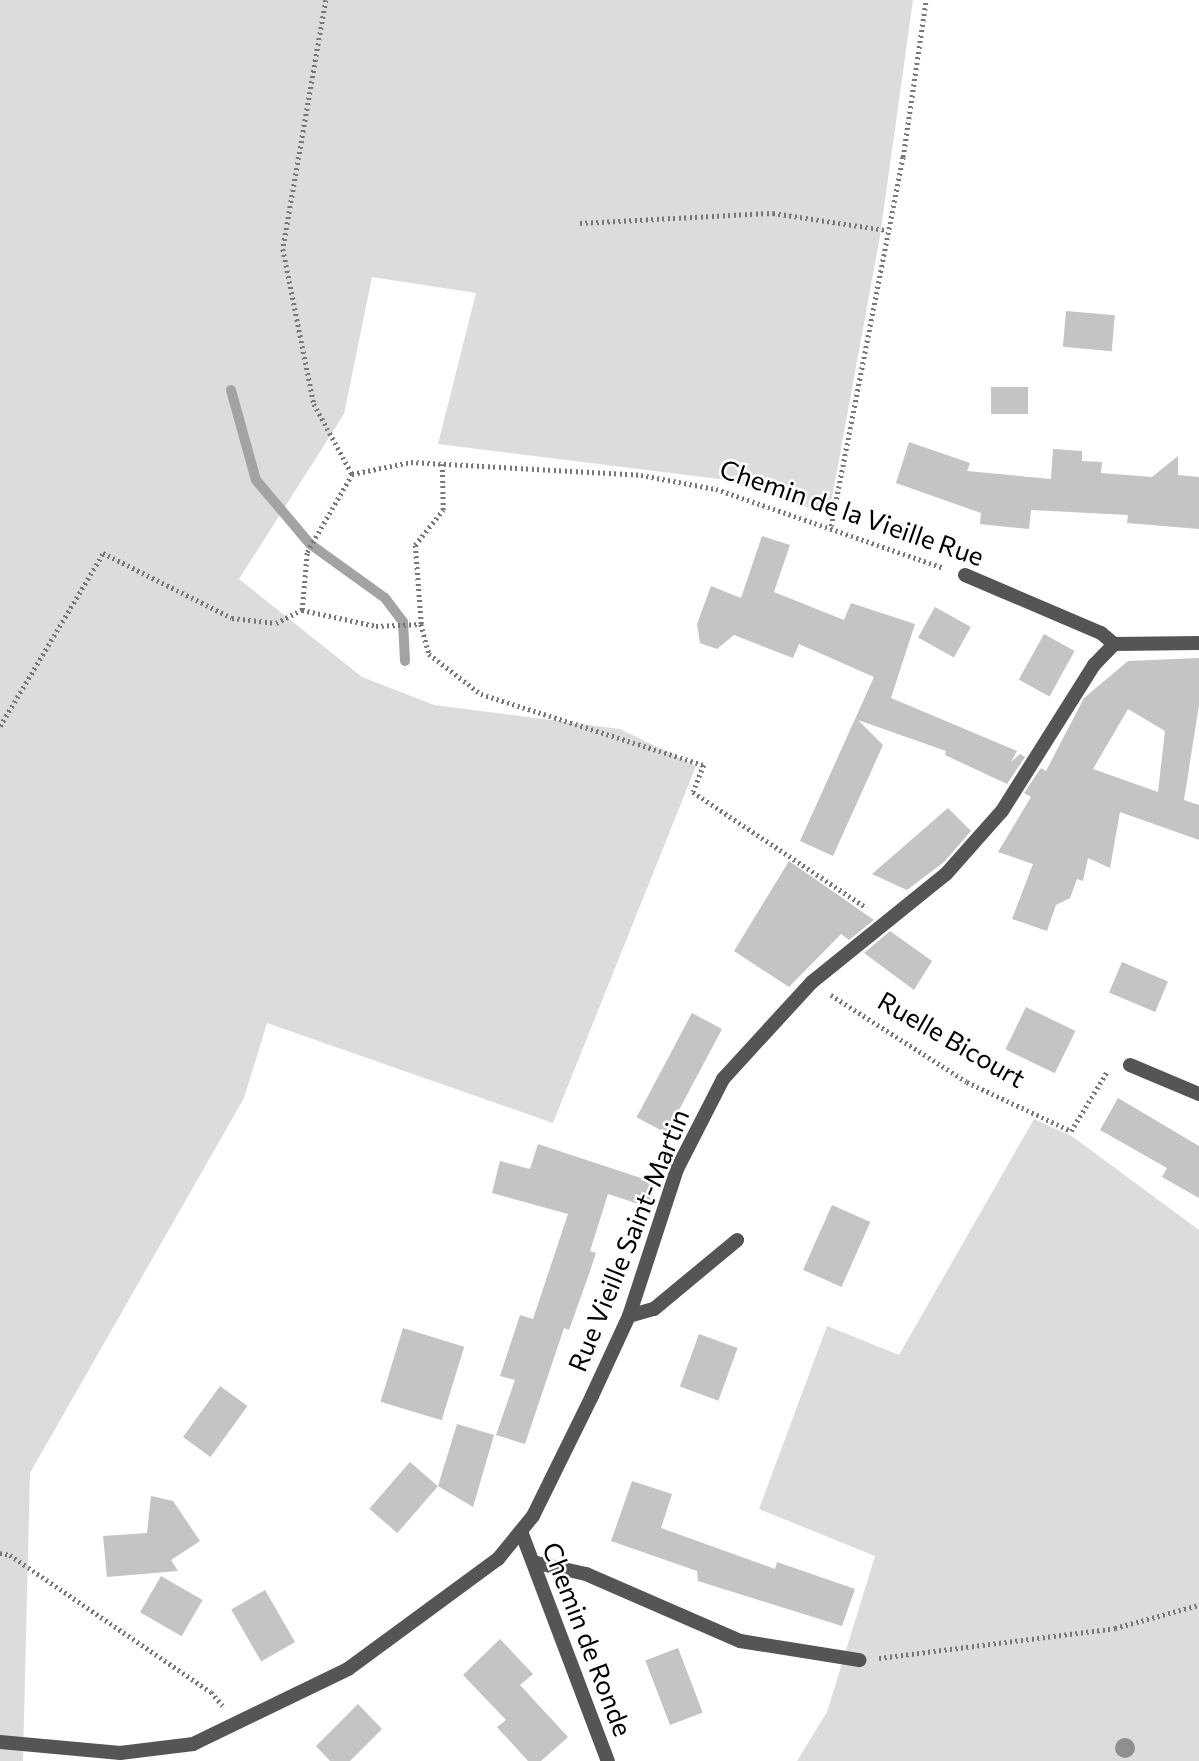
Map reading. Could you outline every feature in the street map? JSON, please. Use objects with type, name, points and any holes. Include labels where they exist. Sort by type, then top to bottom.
[{"type":"street","name":"Chemin de la Vieille Rue","points":[[965,575],[1101,633],[1114,645]]},
{"type":"street","points":[[1114,645],[1199,643]]},
{"type":"street","name":"Rue Vieille Saint-Martin","points":[[0,1742],[157,1752],[193,1744],[240,1725],[348,1669],[498,1559],[522,1534],[629,1316],[677,1170],[716,1091],[756,1037],[812,982],[886,919],[946,874],[1002,811],[1094,665],[1114,645]]},
{"type":"street","points":[[1130,1065],[1199,1094]]},
{"type":"street","points":[[629,1316],[654,1309],[737,1240]]},
{"type":"street","name":"Chemin de Ronde","points":[[522,1534],[537,1563],[608,1761]]},
{"type":"street","points":[[537,1563],[586,1574],[740,1641],[859,1660]]},
{"type":"path","points":[[302,610],[307,552],[352,474],[314,404],[282,249],[326,0]]},
{"type":"path","points":[[831,526],[885,230],[903,157],[926,0]]},
{"type":"path","points":[[580,223],[773,213],[885,230]]},
{"type":"path","name":"Chemin de la Vieille Rue","points":[[352,474],[411,462],[641,475],[716,489],[831,526],[965,575]]},
{"type":"path","points":[[442,464],[443,510],[415,545],[421,624],[429,654],[481,694],[704,765],[693,792],[886,919]]},
{"type":"path","points":[[0,726],[103,553],[232,618],[276,623],[302,610],[398,627],[421,624]]},
{"type":"path","name":"Ruelle Bicourt","points":[[812,982],[967,1082],[1071,1131],[1108,1071],[1130,1065]]},
{"type":"path","points":[[0,1553],[10,1555],[211,1692],[240,1725]]},
{"type":"path","points":[[859,1660],[1115,1628],[1199,1605]]},
{"type":"shaded area","points":[[0,0],[913,0],[880,236],[829,514],[719,479],[438,444],[476,293],[372,277],[344,414],[239,579],[362,677],[434,705],[620,729],[696,766],[553,1123],[267,1023],[244,1098],[30,1473],[23,1761],[0,1761]]},
{"type":"shaded area","points":[[1034,1119],[1073,1137],[1199,1230],[1199,1761],[797,1761],[827,1712],[875,1556],[759,1509],[827,1326],[899,1355]]},
{"type":"building","points":[[1066,311],[1115,315],[1112,351],[1063,347]]},
{"type":"building","points":[[991,387],[1028,387],[1028,414],[991,414]]},
{"type":"building","points":[[909,442],[970,463],[967,471],[1051,479],[1053,449],[1082,451],[1082,461],[1102,462],[1101,473],[1152,477],[1178,456],[1178,475],[1199,477],[1199,529],[1127,523],[1128,515],[1031,510],[1029,529],[980,524],[981,513],[896,483]]},
{"type":"building","points":[[762,536],[790,545],[774,592],[844,620],[851,603],[915,624],[891,698],[1017,751],[1011,762],[1020,754],[1025,757],[1007,784],[945,755],[946,751],[858,720],[883,745],[833,856],[800,841],[874,677],[799,644],[793,658],[734,635],[717,649],[700,643],[697,624],[711,586],[741,598]]},
{"type":"building","points":[[935,607],[971,627],[954,657],[918,638]]},
{"type":"building","points":[[1044,634],[1075,651],[1049,696],[1019,679]]},
{"type":"building","points":[[1199,658],[1199,705],[1184,800],[1199,805],[1199,840],[1120,812],[1110,868],[1088,858],[1083,881],[1077,879],[1070,898],[1056,905],[1047,931],[1012,919],[1033,864],[998,852],[1031,797],[1024,793],[1041,768],[1046,771],[1084,698],[1128,661]],"holes":[[[1128,709],[1165,731],[1158,792],[1093,769]]]},
{"type":"building","points":[[948,808],[971,831],[944,862],[907,890],[872,874]]},
{"type":"building","points":[[789,861],[874,920],[849,940],[841,934],[789,987],[734,951]]},
{"type":"building","points":[[890,931],[932,961],[914,990],[864,953]]},
{"type":"building","points":[[1122,962],[1168,982],[1155,1012],[1109,992]]},
{"type":"building","points":[[1026,1007],[1075,1031],[1055,1073],[1005,1049]]},
{"type":"building","points":[[692,1013],[722,1029],[667,1133],[637,1117]]},
{"type":"building","points":[[1118,1098],[1199,1146],[1199,1198],[1162,1177],[1167,1168],[1100,1130]]},
{"type":"building","points":[[538,1144],[653,1182],[653,1193],[648,1207],[608,1194],[590,1251],[596,1253],[569,1330],[564,1328],[525,1444],[496,1435],[515,1380],[500,1376],[520,1315],[533,1319],[568,1214],[492,1193],[500,1161],[530,1169]]},
{"type":"building","points":[[832,1205],[870,1222],[841,1287],[803,1270]]},
{"type":"building","points":[[403,1328],[464,1347],[442,1420],[380,1402]]},
{"type":"building","points":[[699,1334],[738,1348],[718,1401],[680,1387]]},
{"type":"building","points":[[220,1386],[248,1406],[210,1457],[183,1437]]},
{"type":"building","points":[[457,1424],[494,1435],[473,1507],[438,1486]]},
{"type":"building","points":[[410,1462],[438,1486],[397,1533],[369,1509]]},
{"type":"building","points":[[632,1481],[672,1494],[661,1528],[775,1569],[777,1562],[855,1589],[842,1626],[698,1581],[697,1571],[611,1541]]},
{"type":"building","points":[[151,1496],[173,1501],[200,1541],[171,1560],[178,1571],[107,1577],[103,1536],[147,1533]]},
{"type":"building","points":[[161,1576],[203,1600],[182,1636],[140,1612]]},
{"type":"building","points":[[265,1590],[295,1642],[261,1661],[231,1609]]},
{"type":"building","points":[[500,1639],[533,1674],[520,1685],[568,1737],[541,1761],[528,1761],[497,1727],[506,1720],[463,1675]]},
{"type":"building","points":[[678,1648],[703,1712],[670,1725],[645,1661]]},
{"type":"building","points":[[358,1704],[382,1729],[350,1761],[330,1761],[316,1746]]},
{"type":"waterway","points":[[231,390],[256,480],[310,544],[385,598],[403,622],[405,661]]}]
